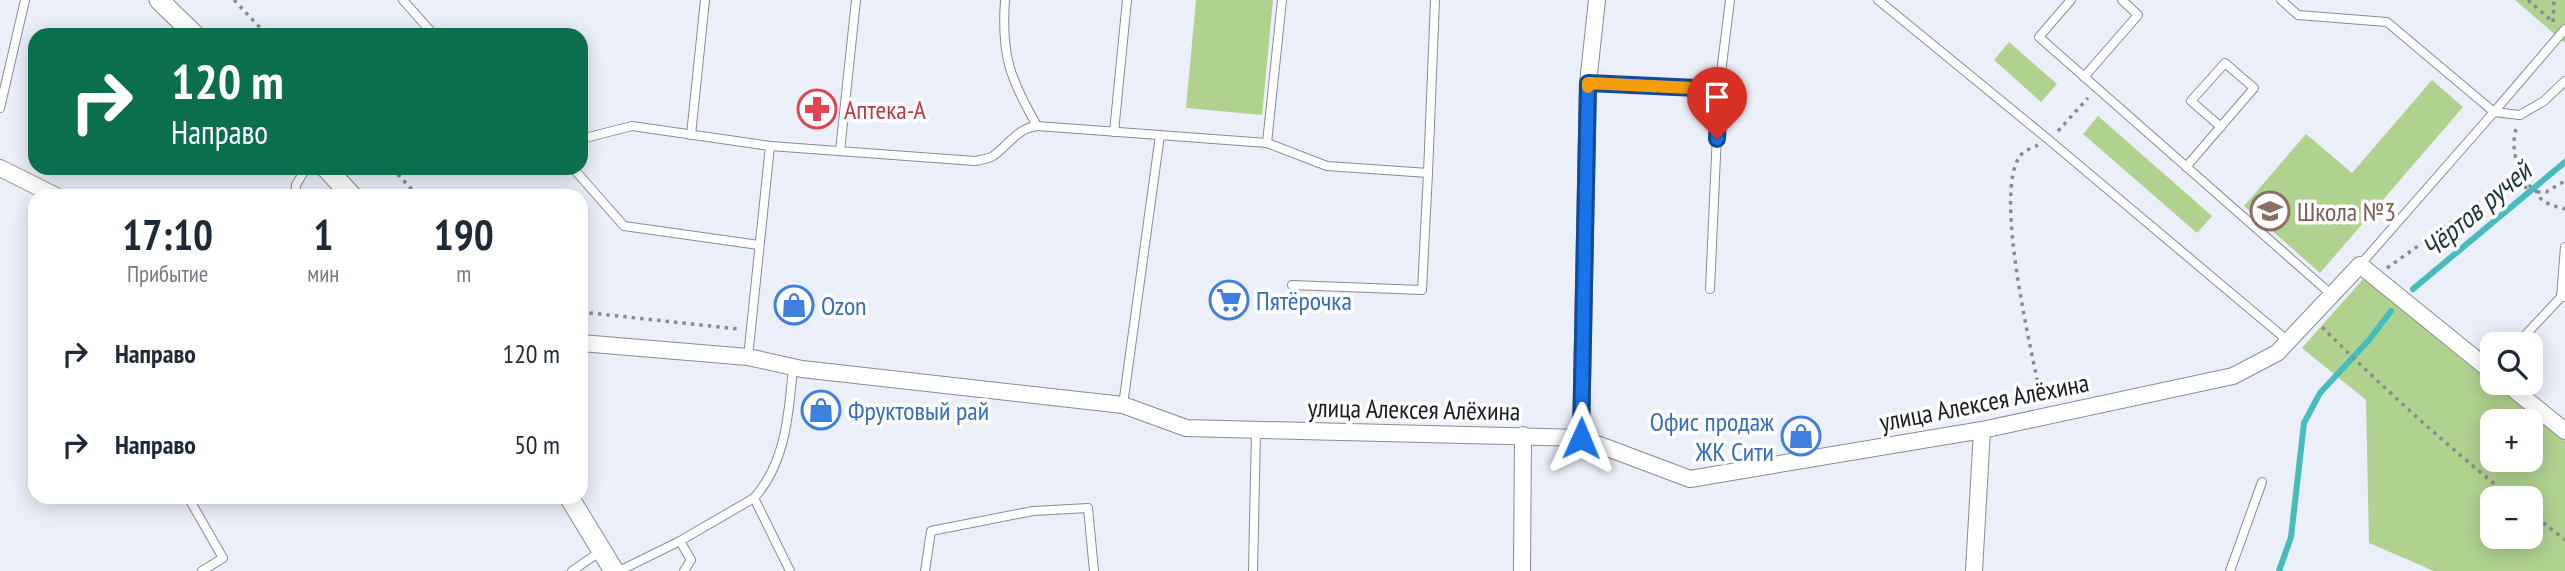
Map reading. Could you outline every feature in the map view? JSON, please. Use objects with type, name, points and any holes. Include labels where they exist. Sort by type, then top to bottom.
[{"type":"street","points":[[159,0],[188,28]]},
{"type":"street","points":[[1581,438],[1588,83],[1597,0]]},
{"type":"street","points":[[0,168],[42,189]]},
{"type":"street","points":[[332,175],[346,189]]},
{"type":"street","points":[[2360,265],[2480,361]]},
{"type":"street","name":"улица Алексея Алёхина","points":[[588,344],[748,357],[793,367],[1123,405],[1186,428],[1581,438],[1690,479],[1982,430],[2233,376],[2277,353],[2360,265]]},
{"type":"street","points":[[2521,395],[2565,431]]},
{"type":"street","points":[[1974,571],[1982,430]]},
{"type":"street","points":[[1522,571],[1523,435]]},
{"type":"street","points":[[573,504],[617,571]]},
{"type":"lane","points":[[0,108],[25,0]]},
{"type":"lane","points":[[403,0],[428,28]]},
{"type":"lane","points":[[691,135],[705,0]]},
{"type":"lane","points":[[840,151],[856,0]]},
{"type":"lane","points":[[1005,0],[1003,33],[1006,58],[1019,94],[1037,126]]},
{"type":"lane","points":[[1114,132],[1127,0]]},
{"type":"lane","points":[[1267,143],[1282,0]]},
{"type":"lane","points":[[1293,285],[1422,290],[1435,0]]},
{"type":"lane","points":[[1710,289],[1719,89],[1730,0]]},
{"type":"lane","points":[[1878,0],[2287,341]]},
{"type":"lane","points":[[2071,0],[2039,37],[2332,295]]},
{"type":"lane","points":[[2084,77],[2138,15],[2122,0]]},
{"type":"lane","points":[[2281,0],[2298,15],[2387,22],[2494,112],[2520,115],[2544,101],[2565,81]]},
{"type":"lane","points":[[2360,265],[2563,32]]},
{"type":"lane","points":[[2563,32],[2565,46]]},
{"type":"lane","points":[[2186,167],[2221,127],[2255,88],[2225,63],[2191,101],[2221,127]]},
{"type":"lane","points":[[1588,83],[1719,89]]},
{"type":"lane","points":[[588,137],[632,127],[769,146],[975,161],[991,158],[1020,132],[1037,126],[1267,143],[1327,166],[1428,173]]},
{"type":"lane","points":[[1123,405],[1160,135]]},
{"type":"lane","points":[[748,357],[769,146]]},
{"type":"lane","points":[[579,175],[624,226],[759,245]]},
{"type":"lane","points":[[2529,332],[2563,297],[2565,247]]},
{"type":"lane","points":[[617,571],[680,541],[754,498],[762,489],[776,462],[788,420],[793,367]]},
{"type":"lane","points":[[1253,571],[1256,431]]},
{"type":"lane","points":[[2230,571],[2262,482]]},
{"type":"lane","points":[[754,498],[790,571]]},
{"type":"lane","points":[[192,504],[223,558],[202,571]]},
{"type":"lane","points":[[925,571],[930,530],[1034,511],[1088,508],[1094,571]]},
{"type":"lane","points":[[680,541],[691,560],[684,571]]},
{"type":"lane","points":[[572,571],[602,551]]},
{"type":"path","points":[[234,0],[260,28]]},
{"type":"path","points":[[2528,0],[2553,22]]},
{"type":"path","points":[[2045,417],[2012,248],[2012,173],[2021,154],[2049,140],[2097,89]]},
{"type":"path","points":[[2520,115],[2514,135],[2522,178],[2537,192],[2546,192],[2565,181]]},
{"type":"path","points":[[398,175],[412,189]]},
{"type":"path","points":[[2374,276],[2493,193],[2529,187]]},
{"type":"path","points":[[2537,192],[2538,197],[2552,206],[2565,209]]},
{"type":"path","points":[[588,313],[751,330]]},
{"type":"path","points":[[2311,316],[2356,362],[2443,441],[2498,486]]},
{"type":"path","points":[[2543,522],[2565,540]]},
{"type":"green space","points":[[1196,0],[1273,0],[1262,115],[1186,108]]},
{"type":"green space","points":[[2515,0],[2565,0],[2565,43]]},
{"type":"green space","points":[[2009,42],[2057,84],[2041,102],[1994,60]]},
{"type":"green space","points":[[2432,80],[2463,107],[2320,273],[2244,206],[2306,134],[2352,173]]},
{"type":"green space","points":[[2098,116],[2212,216],[2197,233],[2083,134]]},
{"type":"green space","points":[[2364,278],[2480,372],[2480,395],[2508,395],[2526,409],[2480,409],[2480,472],[2543,472],[2543,423],[2565,441],[2565,571],[2434,571],[2369,543],[2366,400],[2302,348]]},
{"type":"waterway","name":"Чёртов ручей","points":[[2413,289],[2565,162]]},
{"type":"waterway","name":"Чёртов ручей","points":[[2279,571],[2291,537],[2304,423],[2320,393],[2369,340],[2391,311]]},
{"type":"slow traffic","points":[[1588,87],[1588,83],[1691,88]]},
{"type":"place","name":"Аптека-А","points":[[817,109]]},
{"type":"place","name":"Школа №3","points":[[2270,211]]},
{"type":"place","name":"Пятёрочка","points":[[1229,300]]},
{"type":"place","name":"Ozon","points":[[794,305]]},
{"type":"place","name":"Фруктовый рай","points":[[821,410]]},
{"type":"place","name":"Офис продаж ЖК Сити","points":[[1801,436]]},
{"type":"route","points":[[1581,438],[1588,83],[1719,89],[1717,139]]}]
